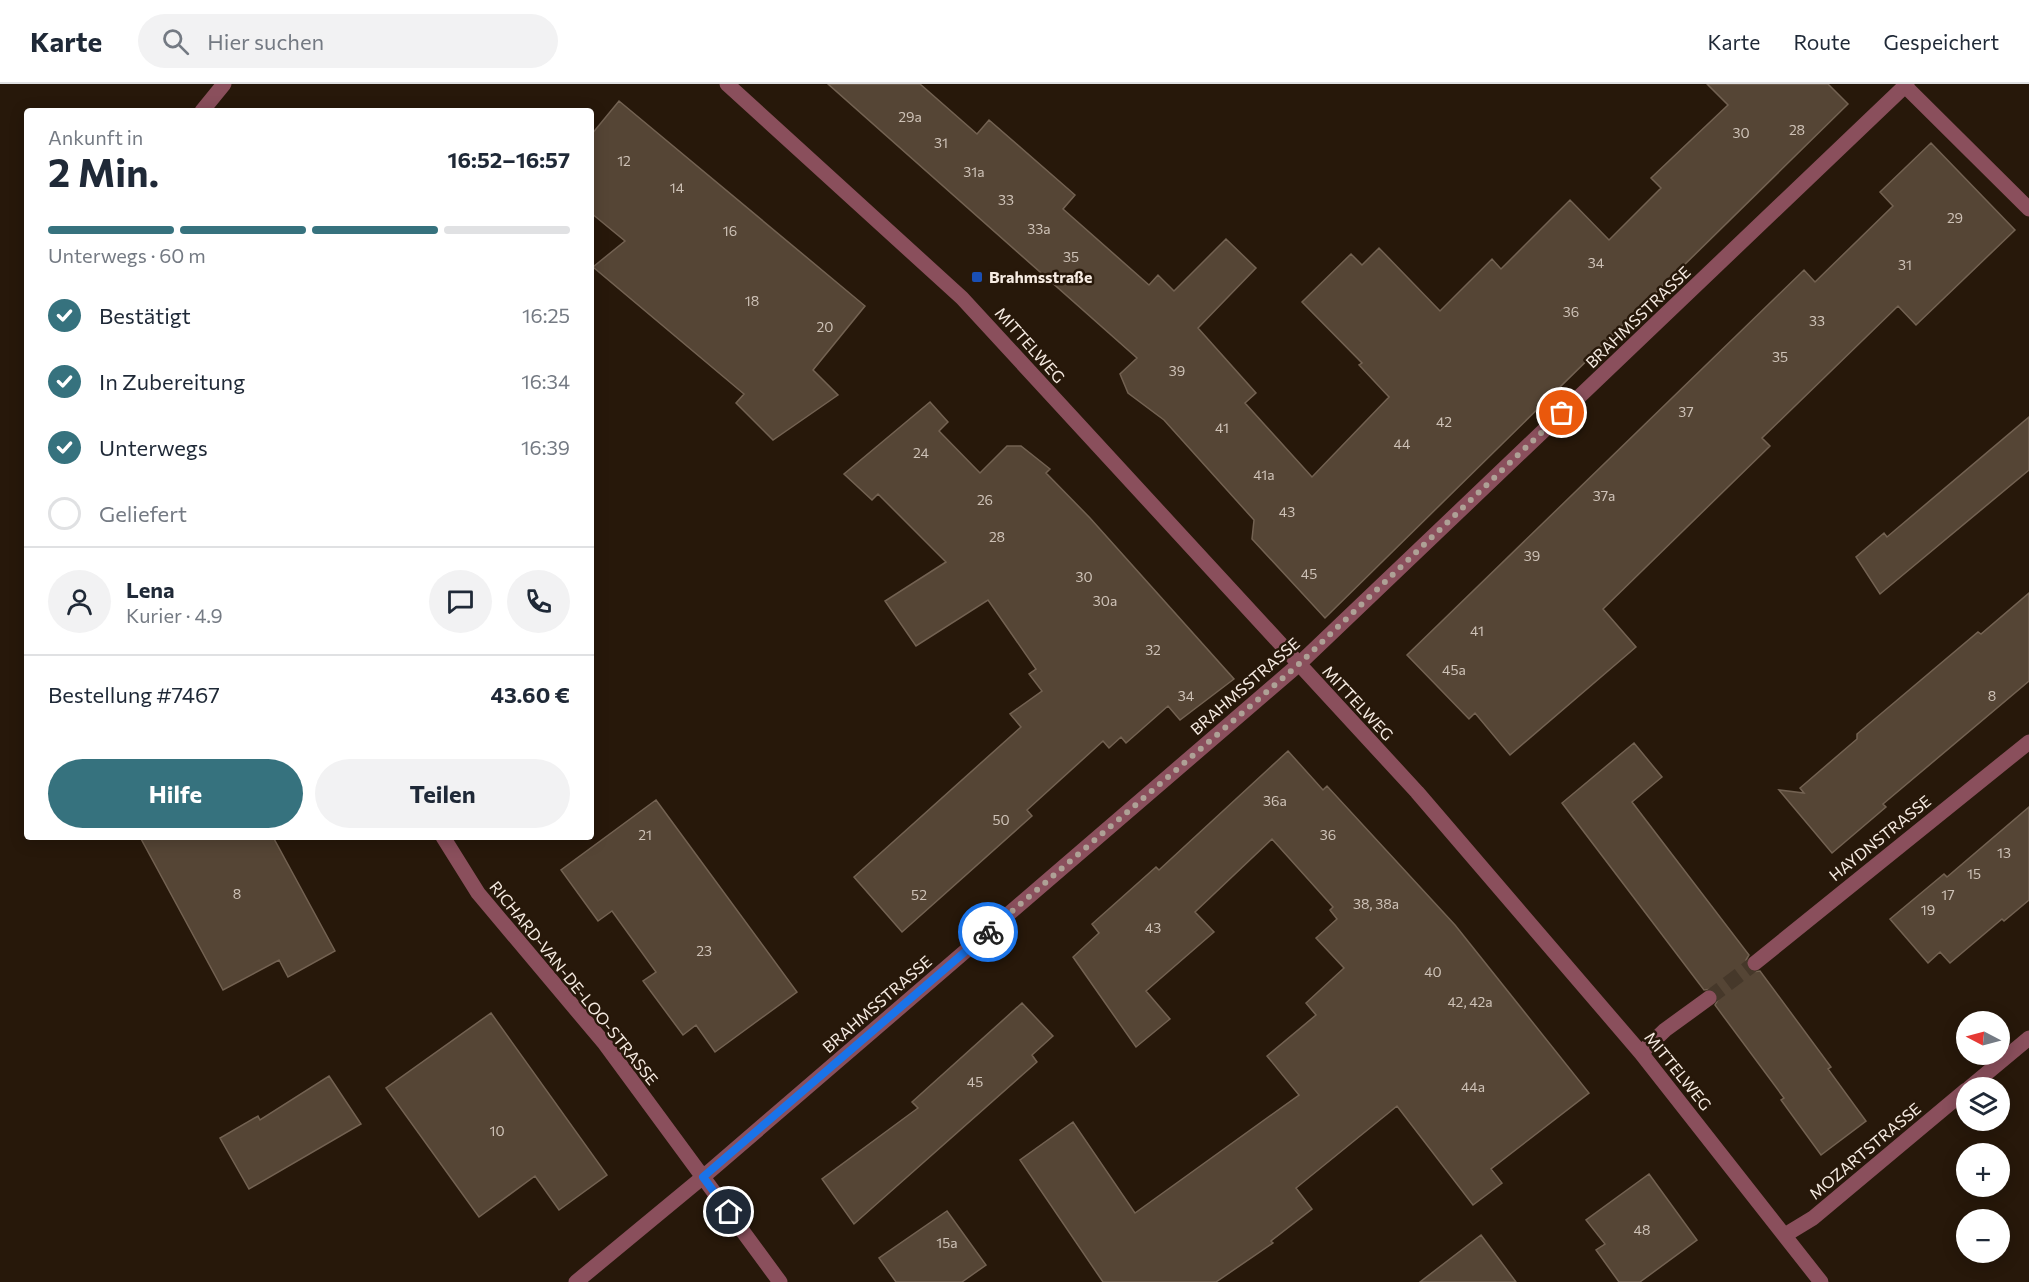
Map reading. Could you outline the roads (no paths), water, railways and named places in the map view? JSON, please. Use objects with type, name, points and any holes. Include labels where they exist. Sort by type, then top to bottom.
[{"type":"street","points":[[204,108],[224,84]]},
{"type":"street","name":"MITTELWEG","points":[[727,84],[962,297],[1417,792],[1641,1053],[1821,1282]]},
{"type":"street","points":[[1906,85],[2029,209]]},
{"type":"street","name":"BRAHMSSTRASSE","points":[[576,1282],[703,1177],[1298,665],[1906,85]]},
{"type":"street","name":"HAYDNSTRASSE","points":[[1755,963],[2029,742]]},
{"type":"street","name":"RICHARD-VAN-DE-LOO-STRASSE","points":[[445,840],[478,893],[605,1044],[780,1282]]},
{"type":"street","points":[[1641,1053],[1665,1030],[1709,998]]},
{"type":"street","name":"MOZARTSTRASSE","points":[[1982,1077],[2029,1038]]},
{"type":"street","name":"MOZARTSTRASSE","points":[[1785,1235],[1813,1218],[1956,1099]]},
{"type":"tunnel","points":[[1709,998],[1755,963]]},
{"type":"place","name":"Brahmsstraße","points":[[977,277]]}]
